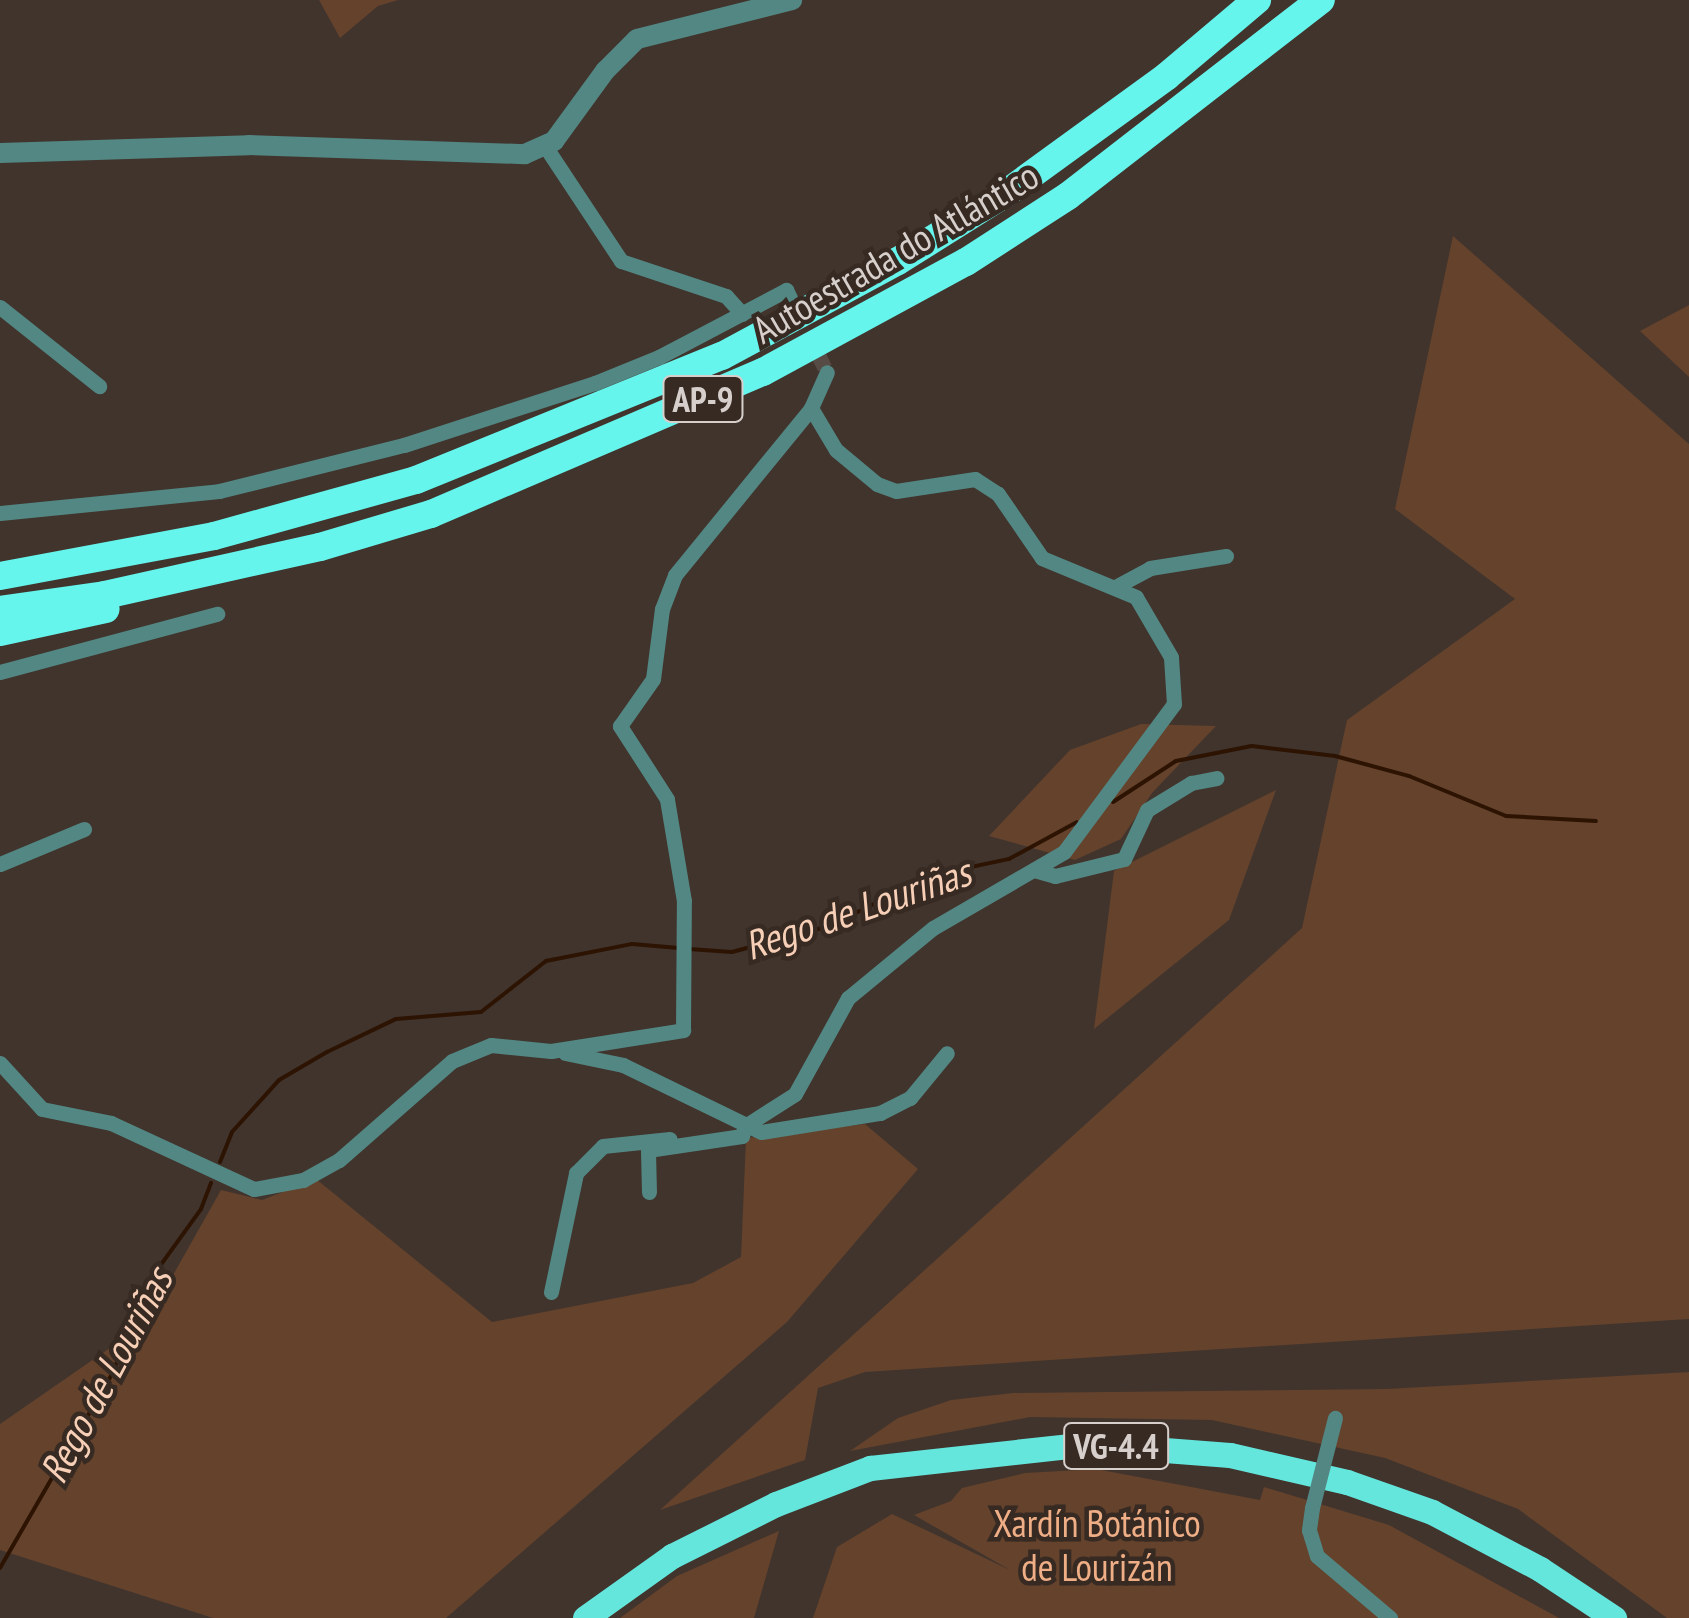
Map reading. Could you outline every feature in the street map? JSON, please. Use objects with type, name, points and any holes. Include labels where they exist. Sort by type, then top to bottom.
[{"type":"highway","name":"Autoestrada do Atlántico","points":[[0,576],[214,536],[416,480],[722,356],[898,261],[1009,191],[1167,76],[1257,0]]},
{"type":"highway","name":"Autoestrada do Atlántico","points":[[0,610],[105,594],[320,547],[522,480],[863,320],[1068,196],[1321,0]]},
{"type":"highway","points":[[0,556],[214,536]]},
{"type":"highway","points":[[0,632],[70,620],[320,547]]},
{"type":"highway","name":"VG-4.4","points":[[586,1618],[672,1556],[776,1504],[870,1468],[1088,1444],[1230,1454],[1347,1482],[1432,1512],[1540,1568],[1614,1618]]},
{"type":"street","points":[[0,153],[249,145],[502,155],[545,146],[637,39],[792,0]]},
{"type":"street","points":[[545,146],[621,261],[726,296],[742,314]]},
{"type":"street","points":[[0,513],[218,491],[404,444],[595,383],[786,290],[790,298]]},
{"type":"street","points":[[0,307],[100,386]]},
{"type":"street","points":[[551,1051],[683,1030],[686,939],[667,799],[620,726],[653,679],[662,609],[675,575],[811,408],[827,372]]},
{"type":"street","points":[[552,1292],[576,1172],[602,1146],[656,1137],[679,1140],[742,1136],[745,1126],[795,1094],[848,998],[933,928],[1034,870],[1084,832],[1174,704],[1171,656],[1155,622],[1136,597],[1042,558],[998,494],[975,480],[896,491],[877,484],[836,450],[811,408]]},
{"type":"street","points":[[1114,587],[1150,568],[1226,556]]},
{"type":"street","points":[[0,672],[217,614]]},
{"type":"street","points":[[1034,870],[1055,876],[1124,859],[1147,810],[1191,783],[1217,778]]},
{"type":"street","points":[[0,864],[84,828]]},
{"type":"street","points":[[0,1063],[42,1109],[111,1122],[254,1189],[303,1180],[339,1160],[452,1061],[490,1046],[551,1051],[623,1065],[761,1132],[880,1113],[910,1098],[946,1053]]},
{"type":"street","points":[[649,1192],[648,1150],[679,1140]]},
{"type":"street","points":[[1336,1418],[1312,1508],[1309,1530],[1316,1556],[1390,1618]]},
{"type":"green space","points":[[319,0],[398,0],[378,6],[340,38]]},
{"type":"green space","points":[[1453,236],[1689,444],[1689,1319],[865,1372],[818,1388],[805,1460],[660,1510],[1302,928],[1347,720],[1515,599],[1395,509]]},
{"type":"green space","points":[[1689,305],[1689,377],[1640,331]]},
{"type":"green space","points":[[1141,724],[1216,726],[1152,793],[1121,839],[1075,860],[989,836],[1070,750]]},
{"type":"green space","points":[[1276,790],[1229,920],[1094,1029],[1114,871]]},
{"type":"green space","points":[[865,1124],[918,1169],[787,1322],[446,1618],[213,1618],[0,1550],[0,1424],[146,1323],[221,1190],[262,1200],[316,1179],[492,1322],[693,1283],[741,1257],[746,1138]]},
{"type":"green space","points":[[1689,1372],[1689,1618],[1667,1618],[1518,1509],[1385,1458],[1212,1420],[1030,1417],[850,1451],[898,1418],[951,1400],[1013,1393],[1387,1389]]},
{"type":"green space","name":"Xardín Botánico de Lourizán","points":[[1096,1469],[1260,1500],[1264,1487],[1389,1525],[1559,1618],[813,1618],[837,1547],[892,1514],[1010,1570],[914,1515],[951,1501],[962,1488],[1025,1473]]},
{"type":"green space","points":[[779,1531],[754,1618],[620,1618],[677,1576]]},
{"type":"waterway","name":"Rego de Louriñas","points":[[1113,802],[1176,761],[1252,746],[1335,756],[1409,776],[1506,816],[1596,821]]},
{"type":"waterway","name":"Rego de Louriñas","points":[[689,949],[732,952],[829,926],[933,875],[1009,859],[1077,822]]},
{"type":"waterway","name":"Rego de Louriñas","points":[[220,1162],[232,1132],[279,1080],[396,1019],[481,1012],[546,961],[632,944],[679,948]]},
{"type":"waterway","name":"Rego de Louriñas","points":[[0,1568],[113,1372],[147,1284],[201,1209],[211,1183]]},
{"type":"tunnel","points":[[798,313],[827,372]]}]
